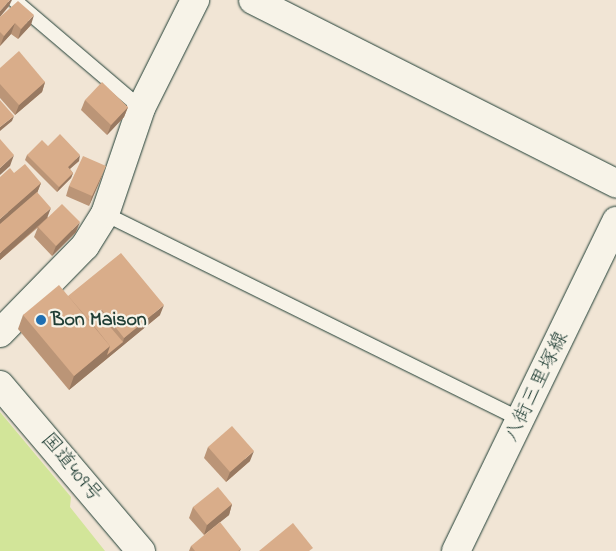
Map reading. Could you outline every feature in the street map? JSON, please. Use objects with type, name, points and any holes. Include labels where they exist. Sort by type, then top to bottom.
[{"type":"main road","points":[[0,333],[85,246],[105,214],[141,108],[195,0]]},
{"type":"main road","points":[[253,0],[616,183]]},
{"type":"main road","name":"八街三里塚線","points":[[456,551],[522,420],[616,221]]},
{"type":"main road","name":"国道409号","points":[[0,385],[141,551]]},
{"type":"lane","points":[[14,0],[141,108]]},
{"type":"lane","points":[[105,214],[522,420]]},
{"type":"green space","points":[[0,412],[71,497],[70,507],[105,551],[0,551]]},
{"type":"building","points":[[0,0],[10,0],[0,11]]},
{"type":"building","points":[[18,1],[34,15],[21,29],[15,23],[4,36],[0,32],[0,17]]},
{"type":"building","points":[[19,51],[45,82],[19,105],[0,84],[0,68]]},
{"type":"building","points":[[102,82],[128,107],[111,125],[85,100]]},
{"type":"building","points":[[0,100],[14,116],[0,127]]},
{"type":"building","points":[[60,134],[80,155],[68,167],[73,173],[59,187],[27,155],[42,140],[48,146]]},
{"type":"building","points":[[0,139],[14,155],[0,168]]},
{"type":"building","points":[[83,156],[106,166],[92,196],[69,186]]},
{"type":"building","points":[[25,164],[41,183],[0,219],[0,177],[10,168],[14,173]]},
{"type":"building","points":[[37,192],[51,208],[0,253],[0,224]]},
{"type":"building","points":[[62,204],[80,222],[56,246],[38,227]]},
{"type":"building","points":[[121,253],[164,305],[124,338],[102,310],[89,320],[68,296]]},
{"type":"building","points":[[59,285],[110,346],[74,376],[23,315]]},
{"type":"building","points":[[100,315],[123,342],[107,355],[110,346],[91,322]]},
{"type":"building","points":[[232,426],[254,451],[230,472],[208,447]]},
{"type":"building","points":[[218,487],[232,504],[207,525],[193,507]]},
{"type":"building","points":[[220,522],[241,549],[238,551],[195,551],[191,546]]},
{"type":"building","points":[[293,523],[313,548],[309,551],[259,551]]},
{"type":"place","name":"Bon Maison","points":[[41,320]]}]
